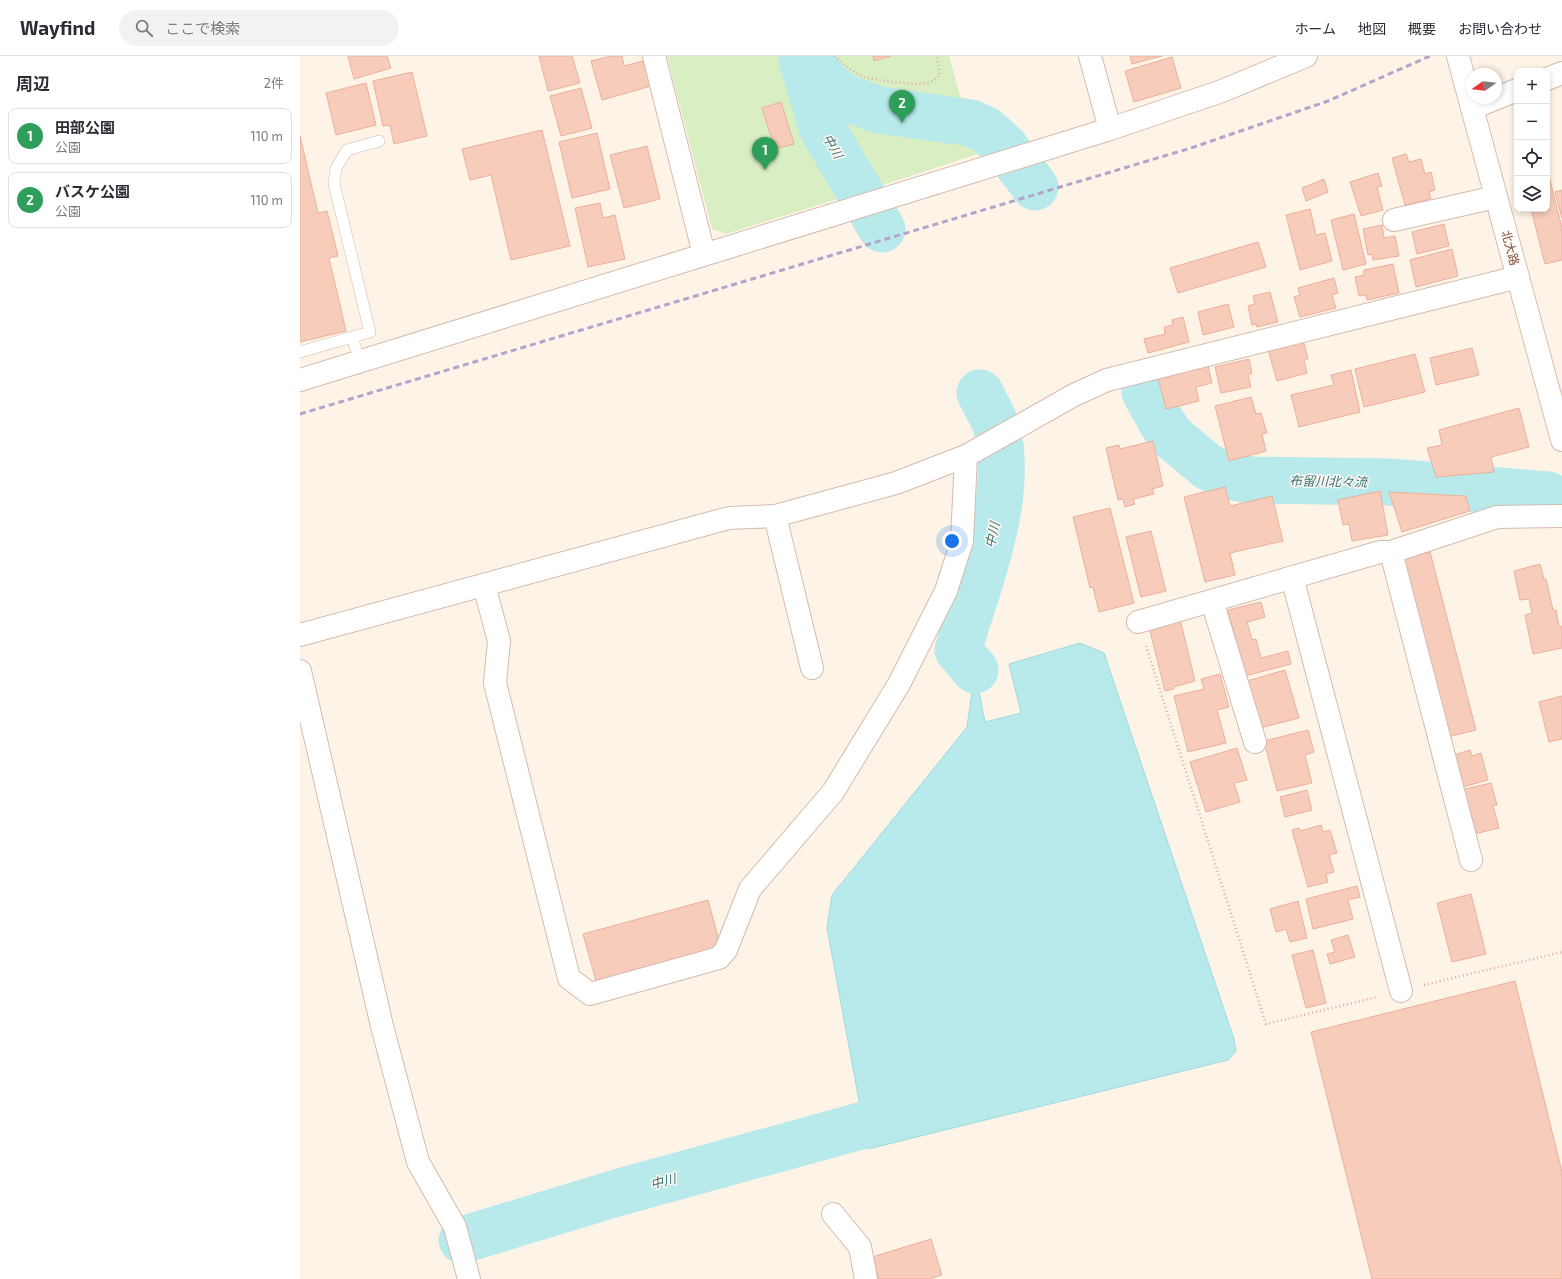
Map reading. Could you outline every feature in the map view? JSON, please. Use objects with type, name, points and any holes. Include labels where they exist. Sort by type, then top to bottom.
[{"type":"street","points":[[654,56],[704,254]]},
{"type":"street","points":[[1090,56],[1110,129]]},
{"type":"street","points":[[300,380],[1110,129],[1222,91],[1306,56]]},
{"type":"street","name":"北大路","points":[[1458,56],[1562,440]]},
{"type":"street","points":[[1550,78],[1562,73]]},
{"type":"street","points":[[1472,108],[1514,91]]},
{"type":"street","points":[[1394,220],[1496,197]]},
{"type":"street","points":[[300,635],[728,518],[775,516],[896,483],[966,456],[1074,395],[1106,380],[1518,277]]},
{"type":"street","points":[[484,585],[498,641],[495,683],[569,978],[590,994],[719,958],[726,950],[750,889],[833,792],[899,684],[946,591],[962,541],[966,456]]},
{"type":"street","points":[[775,516],[812,668]]},
{"type":"street","points":[[1138,622],[1380,552],[1391,552],[1497,517],[1562,516]]},
{"type":"street","points":[[1391,552],[1471,860]]},
{"type":"street","points":[[1292,577],[1401,990]]},
{"type":"street","points":[[1212,600],[1254,742]]},
{"type":"street","points":[[300,671],[382,1026],[418,1162],[455,1227],[469,1279]]},
{"type":"street","points":[[833,1214],[860,1247],[866,1279]]},
{"type":"lane","points":[[300,352],[370,332],[334,184],[336,168],[347,150],[379,141]]},
{"type":"lane","points":[[352,337],[360,361]]},
{"type":"path","points":[[835,56],[844,66],[873,80],[925,84],[933,81],[940,75],[937,56]]},
{"type":"path","points":[[1138,622],[1266,1024],[1562,952]]},
{"type":"green space","points":[[667,56],[792,56],[820,145],[847,196],[726,234],[712,229]]},
{"type":"green space","points":[[809,56],[949,56],[965,113],[996,148],[865,191],[834,134]]},
{"type":"water","points":[[1080,643],[1104,653],[1234,1039],[1236,1051],[1228,1060],[868,1149],[827,928],[832,895],[967,727],[975,670],[985,722],[1021,713],[1009,664]]},
{"type":"building","points":[[348,56],[387,56],[391,68],[354,79]]},
{"type":"building","points":[[539,56],[572,56],[580,83],[548,91]]},
{"type":"building","points":[[611,56],[622,56],[624,66],[643,61],[651,86],[602,100],[591,61]]},
{"type":"building","points":[[873,56],[891,56],[874,61]]},
{"type":"building","points":[[1130,56],[1162,56],[1132,64]]},
{"type":"building","points":[[1172,57],[1181,88],[1134,102],[1125,71]]},
{"type":"building","points":[[412,72],[427,136],[394,144],[390,125],[383,126],[373,81]]},
{"type":"building","points":[[366,83],[376,125],[336,135],[326,93]]},
{"type":"building","points":[[581,88],[592,128],[561,136],[550,96]]},
{"type":"building","points":[[781,102],[794,144],[775,149],[762,108]]},
{"type":"building","points":[[542,130],[570,246],[511,260],[491,175],[470,180],[462,149]]},
{"type":"building","points":[[597,133],[610,189],[572,198],[559,142]]},
{"type":"building","points":[[300,136],[318,213],[327,211],[338,256],[329,258],[346,331],[300,342]]},
{"type":"building","points":[[647,146],[660,199],[624,208],[610,155]]},
{"type":"building","points":[[1406,154],[1409,162],[1421,159],[1425,174],[1431,172],[1435,190],[1429,192],[1431,199],[1405,205],[1392,158]]},
{"type":"building","points":[[1378,173],[1382,186],[1377,187],[1383,210],[1361,216],[1350,182]]},
{"type":"building","points":[[1324,179],[1328,192],[1306,201],[1302,188]]},
{"type":"building","points":[[1550,180],[1562,228],[1562,260],[1545,264],[1532,212],[1550,212]]},
{"type":"building","points":[[1562,190],[1562,218],[1555,192]]},
{"type":"building","points":[[600,203],[603,218],[615,215],[625,259],[588,267],[575,208]]},
{"type":"building","points":[[1310,209],[1316,235],[1325,233],[1332,261],[1300,270],[1286,215]]},
{"type":"building","points":[[1354,214],[1366,264],[1343,270],[1331,220]]},
{"type":"building","points":[[1444,224],[1449,246],[1417,254],[1412,232]]},
{"type":"building","points":[[1382,225],[1384,238],[1395,236],[1399,256],[1373,260],[1372,254],[1368,255],[1363,229]]},
{"type":"building","points":[[1258,242],[1266,267],[1178,293],[1170,268]]},
{"type":"building","points":[[1452,249],[1458,276],[1416,287],[1410,260]]},
{"type":"building","points":[[1393,264],[1399,293],[1367,300],[1366,295],[1359,296],[1355,277],[1364,275],[1364,270]]},
{"type":"building","points":[[1334,278],[1338,293],[1332,295],[1336,308],[1300,317],[1294,297],[1300,295],[1298,288]]},
{"type":"building","points":[[1270,292],[1278,322],[1257,327],[1256,324],[1252,325],[1248,306],[1255,304],[1253,296]]},
{"type":"building","points":[[1228,304],[1234,327],[1203,335],[1198,312]]},
{"type":"building","points":[[1183,317],[1189,342],[1148,353],[1144,339],[1165,334],[1164,327],[1173,325],[1172,320]]},
{"type":"building","points":[[1303,340],[1308,359],[1304,360],[1307,373],[1277,381],[1268,349]]},
{"type":"building","points":[[1472,348],[1479,375],[1436,385],[1430,358]]},
{"type":"building","points":[[1415,354],[1425,392],[1364,407],[1355,369]]},
{"type":"building","points":[[1249,359],[1252,373],[1248,375],[1251,387],[1221,393],[1215,367]]},
{"type":"building","points":[[1208,366],[1212,383],[1196,387],[1199,401],[1166,409],[1158,378]]},
{"type":"building","points":[[1351,370],[1360,412],[1299,427],[1291,395],[1334,385],[1331,375]]},
{"type":"building","points":[[1251,397],[1256,414],[1261,413],[1267,433],[1262,434],[1266,451],[1229,461],[1215,406]]},
{"type":"building","points":[[1519,408],[1529,447],[1491,457],[1494,472],[1436,477],[1427,448],[1442,445],[1439,430]]},
{"type":"building","points":[[1153,441],[1163,486],[1152,489],[1154,494],[1133,499],[1135,504],[1125,507],[1123,499],[1118,500],[1106,448],[1119,445],[1120,449]]},
{"type":"building","points":[[1225,487],[1230,506],[1272,496],[1283,541],[1230,553],[1235,575],[1205,582],[1184,497]]},
{"type":"building","points":[[1380,491],[1388,535],[1352,541],[1349,524],[1343,525],[1338,500]]},
{"type":"building","points":[[1389,492],[1466,496],[1470,511],[1402,532]]},
{"type":"building","points":[[1110,508],[1134,603],[1099,612],[1093,587],[1090,588],[1073,517]]},
{"type":"building","points":[[1151,531],[1166,591],[1141,597],[1126,537]]},
{"type":"building","points":[[1430,552],[1476,730],[1444,738],[1398,560]]},
{"type":"building","points":[[1540,564],[1544,579],[1546,579],[1553,610],[1556,610],[1559,627],[1562,626],[1562,648],[1533,654],[1525,615],[1532,613],[1529,599],[1520,600],[1514,571]]},
{"type":"building","points":[[1261,602],[1265,617],[1247,622],[1252,640],[1256,639],[1261,658],[1288,651],[1291,664],[1245,676],[1228,610]]},
{"type":"building","points":[[1180,619],[1195,681],[1173,687],[1174,689],[1165,691],[1149,627]]},
{"type":"building","points":[[1285,670],[1299,718],[1260,728],[1247,681]]},
{"type":"building","points":[[1220,674],[1229,707],[1217,710],[1226,743],[1188,752],[1174,696],[1204,689],[1201,679]]},
{"type":"building","points":[[1562,696],[1562,739],[1549,742],[1539,702]]},
{"type":"building","points":[[1308,730],[1314,752],[1305,755],[1312,783],[1277,791],[1264,741]]},
{"type":"building","points":[[1237,748],[1247,780],[1234,783],[1240,802],[1206,812],[1190,762]]},
{"type":"building","points":[[1470,750],[1472,756],[1481,753],[1488,780],[1462,787],[1454,755]]},
{"type":"building","points":[[1491,783],[1497,805],[1493,806],[1499,828],[1474,834],[1461,790]]},
{"type":"building","points":[[1307,790],[1312,810],[1285,817],[1280,797]]},
{"type":"building","points":[[1321,825],[1323,832],[1330,830],[1337,853],[1329,855],[1334,872],[1326,874],[1328,882],[1308,887],[1292,830],[1299,828],[1300,831]]},
{"type":"building","points":[[1357,886],[1360,897],[1348,900],[1353,919],[1313,929],[1306,899]]},
{"type":"building","points":[[1471,894],[1486,954],[1452,962],[1437,903]]},
{"type":"building","points":[[708,900],[721,948],[596,981],[583,934]]},
{"type":"building","points":[[1298,901],[1307,938],[1290,942],[1286,929],[1276,932],[1270,909]]},
{"type":"building","points":[[1348,935],[1355,957],[1330,964],[1327,954],[1335,952],[1331,940]]},
{"type":"building","points":[[1313,950],[1326,1003],[1306,1008],[1292,955]]},
{"type":"building","points":[[1515,981],[1562,1172],[1562,1279],[1372,1279],[1311,1032]]},
{"type":"building","points":[[931,1239],[942,1275],[929,1279],[879,1279],[872,1257]]},
{"type":"waterway","name":"布留川北々流","points":[[806,56],[824,80],[841,96],[879,110],[971,123],[986,130],[1004,146],[1035,187]]},
{"type":"waterway","name":"中川","points":[[802,60],[823,130],[882,229]]},
{"type":"waterway","name":"布留川北々流","points":[[1145,392],[1162,423],[1172,437],[1208,467],[1228,476],[1251,480],[1389,482],[1548,495]]},
{"type":"waterway","name":"中川","points":[[975,670],[958,650],[984,569],[997,512],[1001,483],[1001,456],[996,424],[980,393]]},
{"type":"waterway","name":"中川","points":[[462,1240],[620,1192],[864,1125]]},
{"type":"railway","points":[[300,414],[1191,148],[1328,101],[1430,56]]},
{"type":"place","name":"バスケ公園","points":[[902,123]]},
{"type":"place","name":"田部公園","points":[[765,170]]}]
